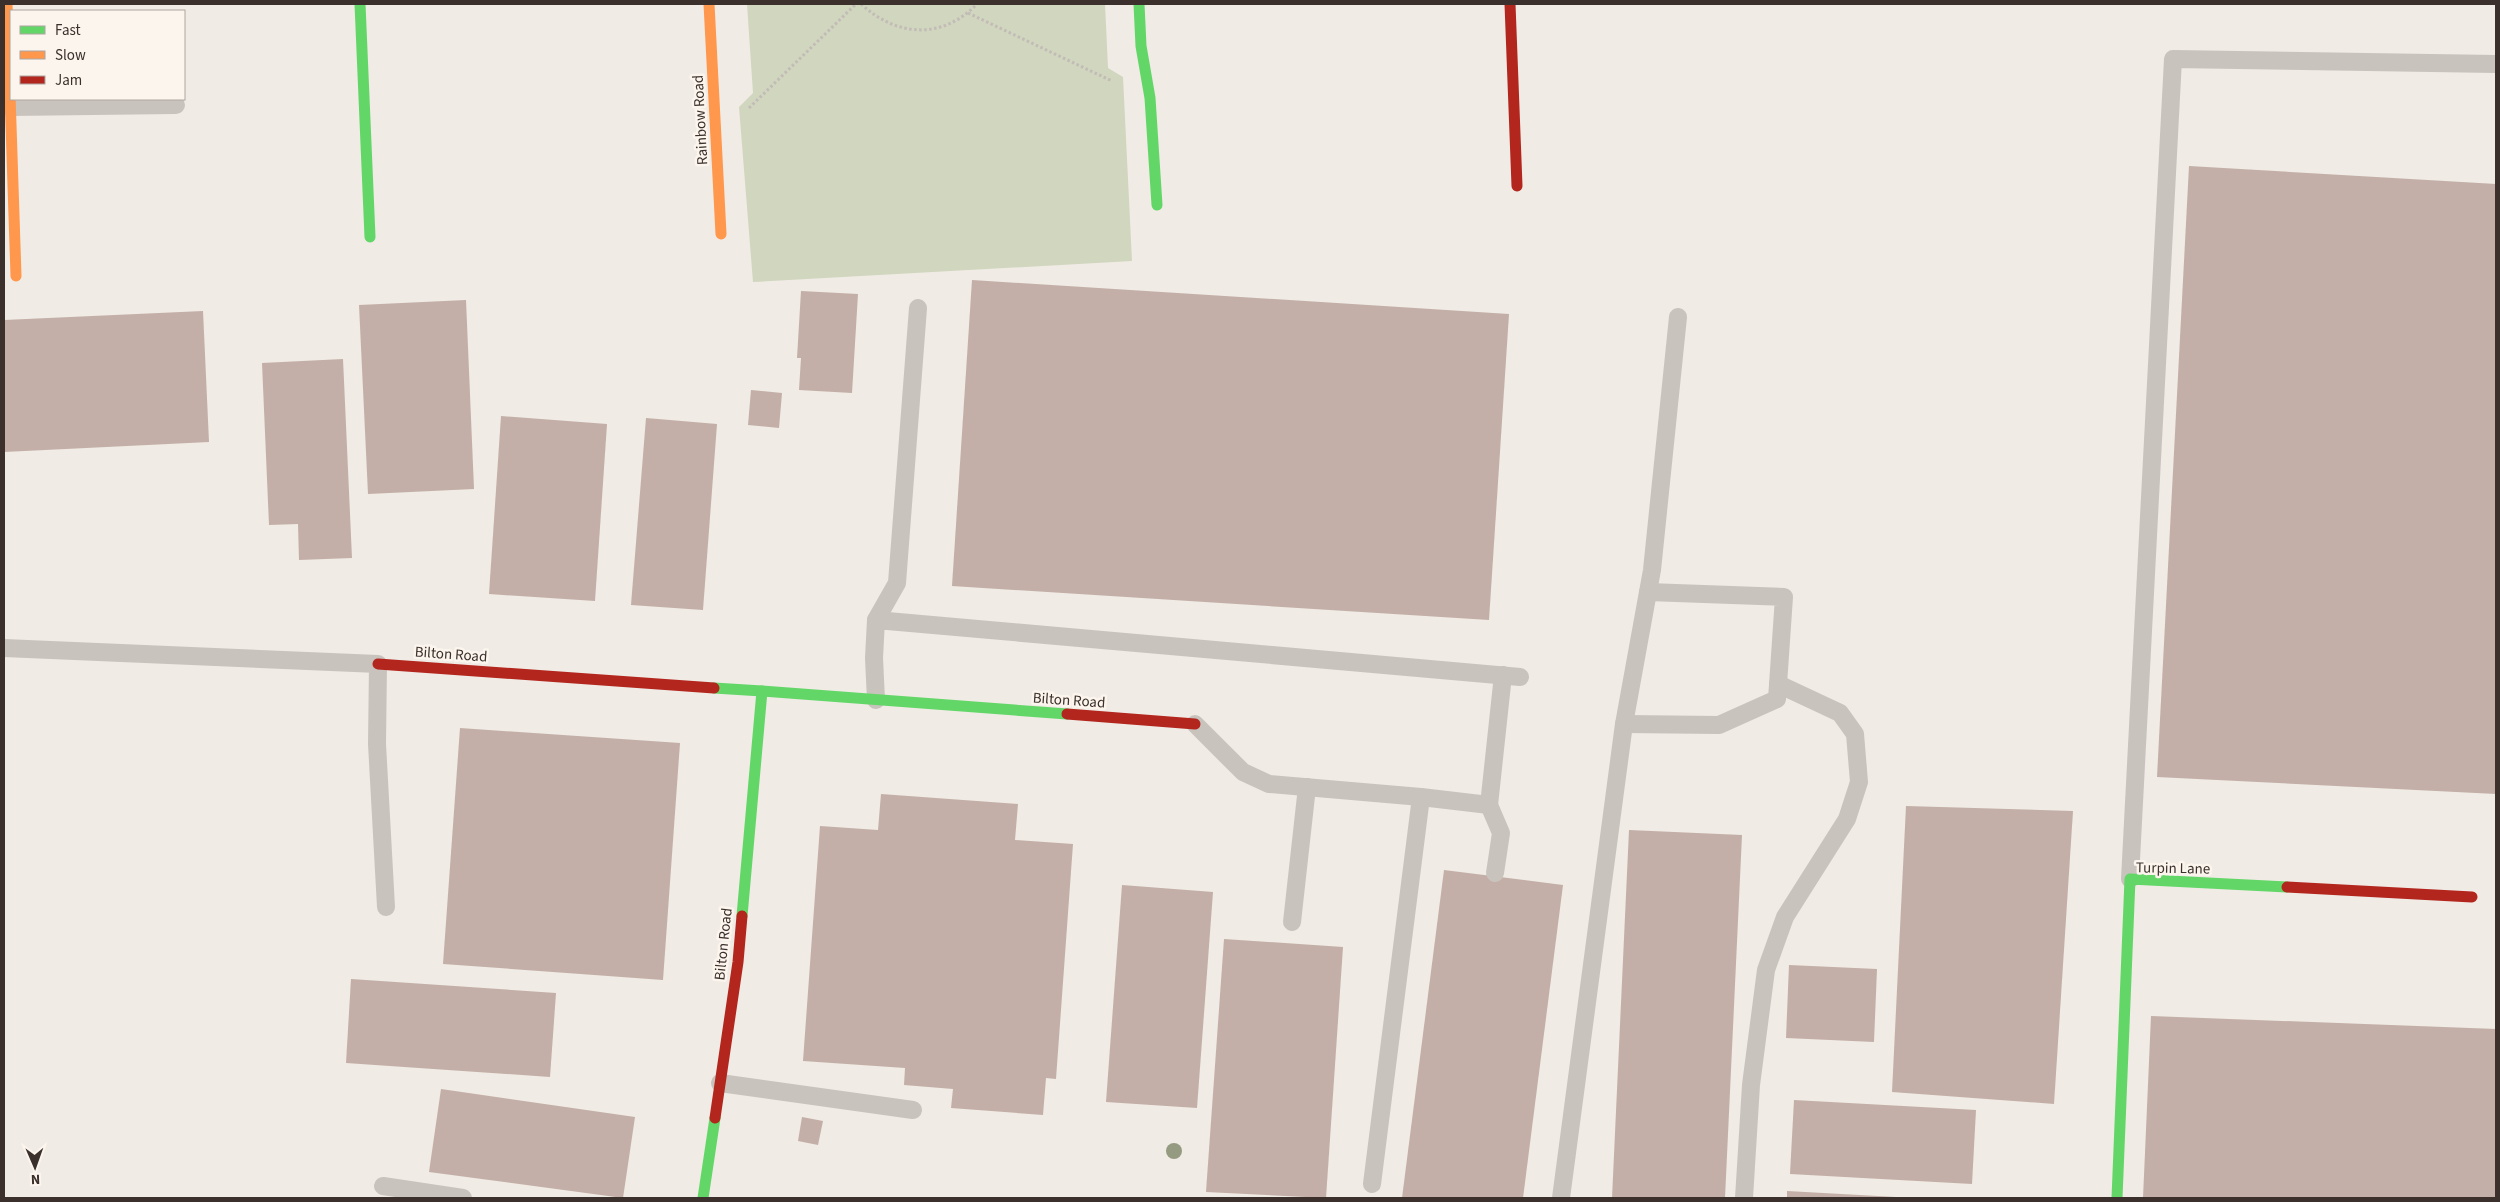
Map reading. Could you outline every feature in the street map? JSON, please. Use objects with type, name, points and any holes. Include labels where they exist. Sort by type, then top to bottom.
[{"type":"street","points":[[7,4],[16,276]]},
{"type":"street","points":[[360,4],[370,237]]},
{"type":"street","name":"Rainbow Road","points":[[709,4],[721,234]]},
{"type":"street","points":[[1140,4],[1141,46],[1150,98],[1157,206]]},
{"type":"street","points":[[1510,4],[1517,186]]},
{"type":"street","name":"Bilton Road","points":[[378,664],[1195,724]]},
{"type":"street","name":"Bilton Road","points":[[703,1198],[738,962],[762,691]]},
{"type":"street","name":"Turpin Lane","points":[[2117,1198],[2130,879],[2472,897]]},
{"type":"lane","points":[[2130,879],[2173,59],[2496,64]]},
{"type":"lane","points":[[10,107],[176,106]]},
{"type":"lane","points":[[876,700],[874,658],[876,620],[897,583],[918,308]]},
{"type":"lane","points":[[1561,1198],[1624,724],[1648,592],[1678,317]]},
{"type":"lane","points":[[1624,724],[1719,725],[1777,699],[1784,597],[1648,592]]},
{"type":"lane","points":[[876,620],[1512,676],[1488,805],[1501,833],[1496,873]]},
{"type":"lane","points":[[4,648],[378,664],[378,744],[386,907]]},
{"type":"lane","points":[[1744,1198],[1751,1085],[1766,970],[1785,917],[1847,819],[1859,782],[1855,734],[1840,713],[1778,684]]},
{"type":"lane","points":[[1195,724],[1243,772],[1269,784],[1421,797],[1488,805]]},
{"type":"lane","points":[[1292,922],[1307,787]]},
{"type":"lane","points":[[1372,1184],[1421,797]]},
{"type":"lane","points":[[720,1083],[913,1110]]},
{"type":"lane","points":[[383,1186],[463,1198]]},
{"type":"path","points":[[716,142],[856,4]]},
{"type":"path","points":[[862,4],[889,24],[908,30],[928,30],[948,25],[968,13],[977,4]]},
{"type":"path","points":[[968,13],[1150,98]]},
{"type":"green space","points":[[747,4],[1105,4],[1108,68],[1123,77],[1132,261],[753,282],[739,107],[753,93]]},
{"type":"building","points":[[2189,166],[2496,184],[2496,794],[2157,777]]},
{"type":"building","points":[[972,280],[1509,314],[1489,620],[952,586]]},
{"type":"building","points":[[801,291],[858,294],[852,393],[799,390],[801,358],[797,358]]},
{"type":"building","points":[[466,300],[474,489],[368,494],[359,305]]},
{"type":"building","points":[[203,311],[209,442],[4,452],[4,320]]},
{"type":"building","points":[[343,359],[352,558],[299,560],[298,524],[269,525],[262,363]]},
{"type":"building","points":[[751,390],[782,393],[779,428],[748,425]]},
{"type":"building","points":[[501,416],[607,424],[595,601],[489,594]]},
{"type":"building","points":[[646,418],[717,424],[703,610],[631,605]]},
{"type":"building","points":[[460,728],[680,743],[663,980],[443,964]]},
{"type":"building","points":[[881,794],[1018,804],[1015,840],[1073,844],[1056,1079],[1046,1078],[1043,1115],[951,1108],[953,1089],[904,1085],[905,1068],[803,1061],[820,826],[878,830]]},
{"type":"building","points":[[1906,806],[2073,811],[2054,1104],[1892,1092]]},
{"type":"building","points":[[1629,830],[1742,835],[1725,1198],[1612,1198]]},
{"type":"building","points":[[1444,870],[1563,885],[1523,1198],[1402,1198]]},
{"type":"building","points":[[1122,885],[1213,892],[1197,1108],[1106,1102]]},
{"type":"building","points":[[1224,939],[1343,947],[1326,1198],[1206,1192]]},
{"type":"building","points":[[1789,965],[1877,969],[1874,1042],[1786,1038]]},
{"type":"building","points":[[351,979],[556,993],[550,1077],[346,1063]]},
{"type":"building","points":[[2151,1016],[2496,1029],[2496,1198],[2143,1198]]},
{"type":"building","points":[[441,1089],[635,1117],[623,1198],[429,1172]]},
{"type":"building","points":[[1794,1100],[1976,1110],[1972,1184],[1790,1174]]},
{"type":"building","points":[[802,1117],[823,1121],[818,1145],[798,1141]]},
{"type":"building","points":[[1787,1191],[1896,1197],[1896,1198],[1787,1198]]},
{"type":"traffic: fast","points":[[360,4],[370,237]]},
{"type":"traffic: fast","points":[[1139,4],[1141,46],[1150,98],[1157,205]]},
{"type":"traffic: fast","points":[[714,688],[762,691],[742,916]]},
{"type":"traffic: fast","points":[[762,691],[1067,714]]},
{"type":"traffic: fast","points":[[2117,1198],[2130,879],[2287,887]]},
{"type":"traffic: fast","points":[[703,1198],[715,1118]]},
{"type":"traffic: slow","points":[[7,4],[10,95]]},
{"type":"traffic: slow","points":[[709,4],[721,234]]},
{"type":"traffic: slow","points":[[10,100],[16,276]]},
{"type":"traffic: jam","points":[[1510,4],[1517,186]]},
{"type":"traffic: jam","points":[[378,664],[714,688]]},
{"type":"traffic: jam","points":[[1067,714],[1195,724]]},
{"type":"traffic: jam","points":[[2287,887],[2472,897]]},
{"type":"traffic: jam","points":[[715,1118],[738,962],[742,916]]}]
